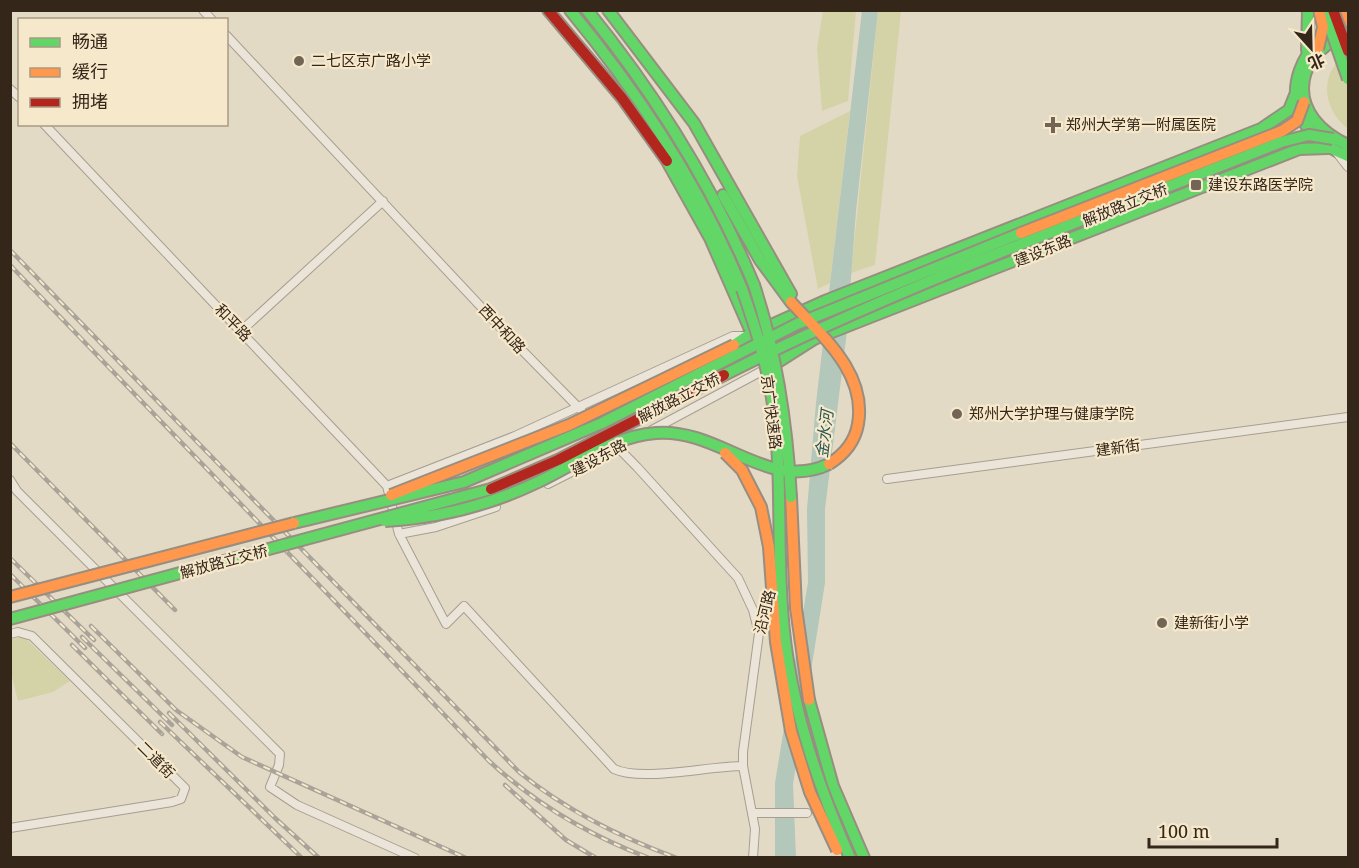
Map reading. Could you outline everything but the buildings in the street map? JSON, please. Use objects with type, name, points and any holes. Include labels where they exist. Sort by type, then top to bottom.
[{"type":"main road","points":[[548,10],[622,97],[664,156],[709,237],[749,335],[760,372]]},
{"type":"main road","name":"京广快速路","points":[[570,10],[648,111],[683,167],[724,244],[751,313],[766,367],[774,412],[784,628],[795,703],[814,771],[850,858]]},
{"type":"main road","name":"京广快速路","points":[[587,10],[621,52],[668,118],[706,183],[745,261],[765,318],[786,411],[796,627],[807,700],[826,767],[864,858]]},
{"type":"main road","points":[[608,10],[665,81],[694,123],[727,177],[816,339]]},
{"type":"main road","points":[[1308,10],[1313,50]]},
{"type":"main road","points":[[1318,10],[1323,27],[1305,71],[1303,87],[1305,102],[1314,123],[1337,146]]},
{"type":"main road","points":[[1324,10],[1348,79]]},
{"type":"main road","points":[[1333,10],[1347,27]]},
{"type":"main road","points":[[1342,10],[1347,27],[1348,51]]},
{"type":"main road","points":[[369,504],[569,425],[734,345],[749,335],[801,312],[1261,129],[1289,110],[1295,95],[1299,67],[1313,50],[1347,27]]},
{"type":"main road","points":[[385,521],[434,518],[493,501],[638,436],[669,433],[706,440],[786,473],[812,471],[843,455],[850,446],[861,416],[860,393],[848,367],[791,302],[760,260],[703,161],[657,90],[642,70],[621,52]]},
{"type":"main road","points":[[1295,95],[1299,113],[1307,129],[1348,154]]},
{"type":"main road","name":"解放路立交桥","points":[[10,597],[369,504],[441,489],[496,470],[602,423],[797,324],[985,247],[1269,137],[1296,124],[1305,102]]},
{"type":"main road","name":"解放路立交桥","points":[[10,618],[454,502],[523,477],[793,340],[1281,142],[1308,135],[1337,146]]},
{"type":"main road","name":"建设东路","points":[[760,372],[816,339],[1299,149],[1337,146]]},
{"type":"main road","points":[[706,440],[738,464],[755,485],[760,500],[769,542],[773,614],[780,668],[795,749],[812,797],[841,858]]},
{"type":"street","name":"西中和路","points":[[228,37],[618,448],[738,578],[753,610],[759,633]]},
{"type":"street","name":"和平路","points":[[46,126],[387,486],[399,534],[446,624],[464,606],[614,769],[626,774],[642,774],[716,766],[743,766]]},
{"type":"street","points":[[1337,146],[1348,167]]},
{"type":"street","points":[[241,331],[383,201]]},
{"type":"street","points":[[387,486],[463,458],[579,408],[733,336],[749,335]]},
{"type":"street","name":"沿河路","points":[[753,858],[753,813],[743,766],[759,633],[773,579],[785,514],[782,447],[773,366]]},
{"type":"street","name":"建设东路","points":[[399,534],[436,527],[485,512],[559,479],[760,372]]},
{"type":"street","name":"建新街","points":[[887,480],[1348,417]]},
{"type":"street","points":[[10,480],[17,491],[80,555],[280,754],[279,765],[270,787],[297,805],[415,858]]},
{"type":"street","name":"二道街","points":[[10,828],[172,802],[181,799],[185,788],[32,636],[14,633]]},
{"type":"street","points":[[753,813],[807,813]]},
{"type":"green space","points":[[823,11],[856,11],[848,101],[822,111],[817,48]]},
{"type":"green space","points":[[878,11],[901,11],[875,265],[851,273]]},
{"type":"green space","points":[[1348,52],[1348,129],[1333,111],[1328,101],[1327,90],[1332,70]]},
{"type":"green space","points":[[850,111],[830,283],[818,289],[797,176],[800,136]]},
{"type":"green space","points":[[24,637],[70,681],[53,692],[18,701],[11,673],[10,639]]},
{"type":"water","name":"金水河","points":[[862,11],[878,11],[856,211],[847,331],[825,509],[825,583],[793,784],[796,857],[775,858],[775,783],[808,582],[807,509],[816,403]]},
{"type":"railway","points":[[10,250],[519,772],[556,799],[594,822],[677,858]]},
{"type":"railway","points":[[10,265],[489,761],[507,777],[564,817],[584,829],[649,858]]},
{"type":"railway","points":[[10,443],[175,610]]},
{"type":"railway","points":[[10,558],[94,640]]},
{"type":"railway","points":[[10,574],[85,648]]},
{"type":"railway","points":[[91,626],[176,710],[242,757],[466,858]]},
{"type":"railway","points":[[82,637],[172,725]]},
{"type":"railway","points":[[72,645],[162,734]]},
{"type":"railway","points":[[169,713],[275,818],[319,858]]},
{"type":"railway","points":[[160,722],[302,858]]},
{"type":"railway","points":[[505,785],[566,840],[596,858]]},
{"type":"traffic: fast","points":[[570,10],[621,75],[667,143],[707,214],[742,289]]},
{"type":"traffic: fast","points":[[587,10],[636,75],[681,142],[720,211],[754,285]]},
{"type":"traffic: fast","points":[[608,10],[694,123],[791,294]]},
{"type":"traffic: fast","points":[[1307,50],[1308,10]]},
{"type":"traffic: fast","points":[[1324,10],[1348,79]]},
{"type":"traffic: fast","points":[[1348,32],[1328,43],[1314,57],[1306,72],[1303,89],[1306,104],[1314,120],[1328,134],[1348,145]]},
{"type":"traffic: fast","points":[[1322,36],[1308,53],[1300,71],[1296,88],[1297,105],[1303,120],[1313,134],[1328,146],[1348,156]]},
{"type":"traffic: fast","points":[[734,345],[747,336],[825,301],[1261,129],[1289,110],[1295,95]]},
{"type":"traffic: fast","points":[[724,375],[930,281],[1281,142],[1309,135],[1333,139]]},
{"type":"traffic: fast","points":[[770,367],[814,339],[1299,149],[1328,148]]},
{"type":"traffic: fast","points":[[667,161],[710,238],[749,327]]},
{"type":"traffic: fast","points":[[723,195],[760,260],[791,302]]},
{"type":"traffic: fast","points":[[294,523],[464,482],[602,423],[797,324],[1021,233]]},
{"type":"traffic: fast","points":[[754,285],[769,337],[780,390],[791,497]]},
{"type":"traffic: fast","points":[[742,289],[761,350],[774,412],[777,439],[780,576],[784,631],[793,690],[817,775],[850,858]]},
{"type":"traffic: fast","points":[[385,521],[444,514],[501,498],[610,445],[640,435],[679,434],[702,440],[765,466],[786,471],[807,471],[829,464]]},
{"type":"traffic: fast","points":[[10,619],[491,489]]},
{"type":"traffic: fast","points":[[809,700],[833,786],[864,858]]},
{"type":"traffic: slow","points":[[1342,10],[1348,21]]},
{"type":"traffic: slow","points":[[1318,49],[1323,27],[1320,14]]},
{"type":"traffic: slow","points":[[1021,233],[1282,131],[1297,121],[1304,102]]},
{"type":"traffic: slow","points":[[791,302],[840,357],[856,388],[859,406],[858,424],[852,442],[840,456],[829,464]]},
{"type":"traffic: slow","points":[[391,495],[569,425],[734,345]]},
{"type":"traffic: slow","points":[[725,453],[742,470],[761,507],[769,547],[776,642],[791,731],[810,792],[837,850]]},
{"type":"traffic: slow","points":[[791,497],[796,608],[809,700]]},
{"type":"traffic: slow","points":[[10,597],[294,523]]},
{"type":"traffic: jam","points":[[548,10],[622,98],[667,161]]},
{"type":"traffic: jam","points":[[1333,10],[1348,51]]},
{"type":"traffic: jam","points":[[491,489],[558,460],[724,375]]},
{"type":"place","name":"二七区京广路小学","points":[[299,61]]},
{"type":"place","name":"郑州大学第一附属医院","points":[[1053,125]]},
{"type":"place","name":"建设东路医学院","points":[[1196,185]]},
{"type":"place","name":"郑州大学护理与健康学院","points":[[957,414]]},
{"type":"place","name":"建新街小学","points":[[1162,623]]}]
